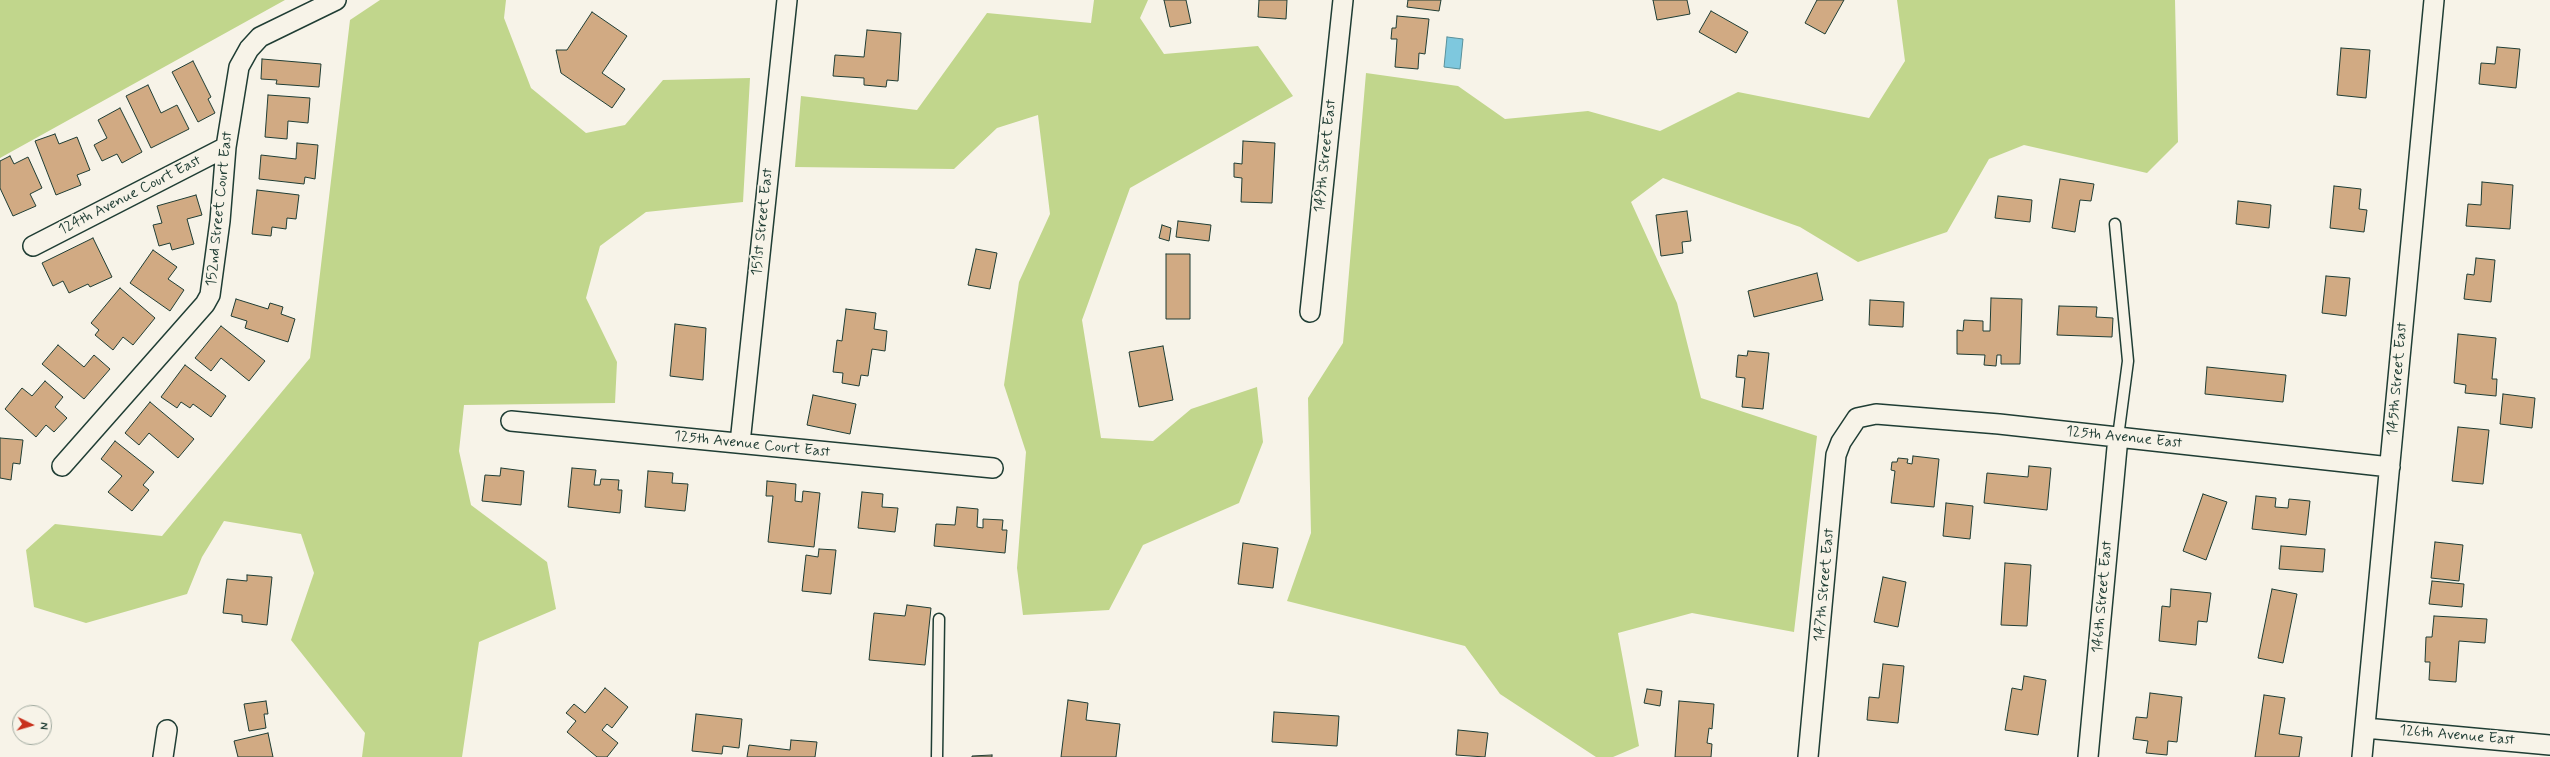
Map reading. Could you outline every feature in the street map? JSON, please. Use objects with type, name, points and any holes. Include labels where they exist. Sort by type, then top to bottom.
[{"type":"street","name":"152nd Street Court East","points":[[62,466],[205,304],[210,295],[220,221],[226,147],[239,67],[248,49],[260,37],[336,0]]},
{"type":"street","name":"151st Street East","points":[[740,444],[787,0]]},
{"type":"street","name":"149th Street East","points":[[1310,312],[1343,0]]},
{"type":"street","name":"145th Street East","points":[[2362,757],[2434,0]]},
{"type":"street","name":"124th Avenue Court East","points":[[33,246],[226,147]]},
{"type":"street","name":"125th Avenue East","points":[[1857,418],[1876,414],[1999,424],[2390,467]]},
{"type":"street","name":"147th Street East","points":[[1808,757],[1836,455],[1841,442],[1857,418]]},
{"type":"street","name":"125th Avenue Court East","points":[[511,421],[993,468]]},
{"type":"street","name":"146th Street East","points":[[2088,757],[2118,437]]},
{"type":"street","name":"126th Avenue East","points":[[2365,728],[2550,745]]},
{"type":"street","points":[[163,757],[167,730]]},
{"type":"lane","points":[[2115,224],[2128,361],[2118,437]]},
{"type":"lane","points":[[937,757],[939,619]]},
{"type":"green space","points":[[0,0],[285,0],[0,158]]},
{"type":"green space","points":[[380,0],[506,0],[504,18],[531,88],[586,133],[625,125],[663,80],[750,78],[743,202],[646,212],[600,246],[586,298],[617,362],[615,403],[464,405],[459,451],[471,505],[547,562],[556,609],[479,642],[462,757],[362,757],[365,733],[291,640],[314,573],[301,534],[224,521],[202,557],[187,594],[86,623],[34,607],[26,550],[55,524],[162,536],[310,358],[350,20]]},
{"type":"green space","points":[[1094,0],[1148,0],[1140,18],[1164,54],[1258,46],[1293,96],[1130,188],[1082,320],[1101,438],[1153,441],[1191,409],[1257,387],[1263,442],[1239,503],[1143,545],[1109,610],[1023,615],[1017,568],[1026,452],[1004,385],[1019,282],[1050,214],[1038,115],[997,128],[954,169],[795,167],[801,96],[917,110],[987,13],[1091,23]]},
{"type":"green space","points":[[1897,0],[2175,0],[2178,142],[2147,173],[2024,145],[1989,159],[1947,232],[1858,262],[1800,227],[1663,178],[1631,202],[1677,303],[1701,398],[1817,436],[1794,632],[1692,613],[1618,633],[1639,746],[1613,757],[1596,757],[1500,694],[1465,646],[1287,601],[1311,533],[1308,398],[1343,343],[1366,73],[1458,86],[1505,119],[1588,111],[1660,131],[1738,92],[1869,118],[1905,61]]},
{"type":"water","points":[[1447,37],[1463,39],[1460,69],[1444,67]]},
{"type":"building","points":[[1164,0],[1186,0],[1191,23],[1170,27]]},
{"type":"building","points":[[1259,0],[1287,0],[1286,19],[1258,17]]},
{"type":"building","points":[[1408,0],[1441,0],[1439,11],[1407,7]]},
{"type":"building","points":[[1653,0],[1687,0],[1690,14],[1657,20]]},
{"type":"building","points":[[1817,0],[1844,0],[1825,34],[1805,23]]},
{"type":"building","points":[[1711,11],[1748,32],[1736,53],[1699,32]]},
{"type":"building","points":[[592,12],[627,36],[602,73],[625,89],[612,108],[561,73],[556,50],[567,50]]},
{"type":"building","points":[[1397,16],[1429,19],[1425,54],[1419,53],[1418,69],[1395,67],[1397,39],[1391,39],[1392,28],[1396,28]]},
{"type":"building","points":[[867,30],[901,33],[898,81],[887,80],[886,87],[864,85],[864,78],[833,76],[835,55],[864,57]]},
{"type":"building","points":[[2497,47],[2520,49],[2516,88],[2479,84],[2481,63],[2495,64]]},
{"type":"building","points":[[2341,48],[2370,50],[2366,98],[2337,95]]},
{"type":"building","points":[[262,59],[321,64],[319,87],[276,84],[277,80],[261,79]]},
{"type":"building","points":[[193,61],[211,97],[208,99],[215,113],[198,122],[172,72]]},
{"type":"building","points":[[148,85],[161,113],[177,105],[189,129],[151,148],[126,96]]},
{"type":"building","points":[[268,95],[310,98],[308,123],[288,121],[287,139],[265,137]]},
{"type":"building","points":[[120,108],[142,152],[122,163],[117,154],[102,161],[94,145],[107,138],[98,120]]},
{"type":"building","points":[[55,134],[59,144],[77,137],[90,170],[77,175],[81,185],[56,195],[35,141]]},
{"type":"building","points":[[1243,141],[1275,143],[1272,203],[1241,202],[1242,178],[1234,177],[1234,163],[1242,164]]},
{"type":"building","points":[[297,143],[318,145],[315,179],[305,177],[304,184],[259,179],[261,155],[296,159]]},
{"type":"building","points":[[10,156],[14,164],[28,157],[42,188],[30,194],[36,206],[13,216],[0,188],[0,161]]},
{"type":"building","points":[[2060,179],[2094,184],[2091,201],[2080,200],[2075,232],[2052,228]]},
{"type":"building","points":[[2482,182],[2513,185],[2510,229],[2466,226],[2468,204],[2481,205]]},
{"type":"building","points":[[2334,186],[2361,189],[2359,209],[2367,210],[2364,232],[2330,228]]},
{"type":"building","points":[[257,190],[299,195],[296,219],[287,218],[286,229],[272,227],[271,236],[252,234]]},
{"type":"building","points":[[196,195],[202,215],[187,219],[194,244],[172,250],[170,243],[159,246],[153,225],[162,223],[157,206]]},
{"type":"building","points":[[1998,196],[2032,200],[2030,222],[1995,218]]},
{"type":"building","points":[[2238,201],[2271,205],[2269,228],[2236,224]]},
{"type":"building","points":[[1687,211],[1691,241],[1682,242],[1683,253],[1661,256],[1656,215]]},
{"type":"building","points":[[1178,221],[1211,225],[1209,241],[1176,237]]},
{"type":"building","points":[[1162,225],[1171,228],[1169,241],[1159,238]]},
{"type":"building","points":[[93,238],[112,277],[90,287],[88,284],[69,293],[63,281],[53,286],[42,263]]},
{"type":"building","points":[[976,249],[997,253],[990,289],[968,285]]},
{"type":"building","points":[[153,250],[177,267],[168,279],[184,290],[170,311],[130,283]]},
{"type":"building","points":[[1166,254],[1190,254],[1190,319],[1166,319]]},
{"type":"building","points":[[2476,258],[2495,260],[2491,302],[2464,299],[2467,274],[2474,275]]},
{"type":"building","points":[[1817,273],[1823,300],[1754,317],[1748,291]]},
{"type":"building","points":[[2326,276],[2350,278],[2346,316],[2322,313]]},
{"type":"building","points":[[120,288],[155,318],[133,345],[123,337],[113,350],[95,335],[99,330],[91,323]]},
{"type":"building","points":[[1991,298],[2022,299],[2020,364],[2001,364],[2001,355],[1997,355],[1996,366],[1984,365],[1985,355],[1957,354],[1957,330],[1963,331],[1964,320],[1983,321],[1983,331],[1990,331]]},
{"type":"building","points":[[236,299],[268,309],[270,303],[283,307],[281,314],[295,319],[288,342],[245,328],[247,321],[231,316]]},
{"type":"building","points":[[1870,300],[1904,302],[1903,327],[1869,325]]},
{"type":"building","points":[[2059,306],[2097,307],[2096,317],[2113,318],[2112,337],[2057,335]]},
{"type":"building","points":[[846,309],[876,313],[874,329],[887,331],[885,351],[872,349],[868,376],[861,375],[859,386],[842,383],[843,373],[833,372],[837,340],[842,341]]},
{"type":"building","points":[[675,324],[706,328],[703,380],[670,376]]},
{"type":"building","points":[[221,326],[265,361],[249,381],[221,358],[211,371],[195,358]]},
{"type":"building","points":[[2458,334],[2496,338],[2492,379],[2497,379],[2496,396],[2465,393],[2466,385],[2454,383]]},
{"type":"building","points":[[58,345],[84,367],[94,355],[110,369],[84,399],[42,364]]},
{"type":"building","points":[[1163,346],[1173,400],[1139,407],[1129,352]]},
{"type":"building","points":[[1748,351],[1769,353],[1763,409],[1742,407],[1745,378],[1736,377],[1738,355],[1747,356]]},
{"type":"building","points":[[185,365],[226,396],[211,417],[193,404],[190,408],[181,402],[177,408],[161,397]]},
{"type":"building","points":[[2207,367],[2286,375],[2283,402],[2205,394]]},
{"type":"building","points":[[45,381],[63,397],[55,407],[67,418],[54,432],[46,425],[36,437],[5,409],[22,388],[32,396]]},
{"type":"building","points":[[2503,394],[2535,398],[2532,428],[2500,424]]},
{"type":"building","points":[[813,395],[856,404],[850,434],[807,425]]},
{"type":"building","points":[[150,402],[194,439],[178,458],[149,433],[139,445],[125,433]]},
{"type":"building","points":[[2458,427],[2489,430],[2483,484],[2452,481]]},
{"type":"building","points":[[0,438],[23,440],[20,464],[13,463],[11,480],[0,478]]},
{"type":"building","points":[[115,441],[154,472],[143,485],[149,490],[132,511],[108,492],[122,476],[101,459]]},
{"type":"building","points":[[1913,456],[1939,459],[1934,507],[1891,503],[1895,471],[1891,470],[1892,462],[1897,462],[1898,458],[1908,459],[1907,463],[1912,464]]},
{"type":"building","points":[[2029,466],[2051,468],[2047,510],[1984,503],[1987,473],[2028,477]]},
{"type":"building","points":[[501,468],[524,471],[521,505],[482,501],[485,475],[500,476]]},
{"type":"building","points":[[572,468],[596,470],[594,485],[600,485],[601,479],[619,480],[618,490],[622,490],[620,513],[568,507]]},
{"type":"building","points":[[648,471],[673,473],[672,483],[688,484],[685,511],[645,507]]},
{"type":"building","points":[[767,481],[796,484],[795,501],[802,502],[803,491],[820,493],[814,547],[768,542],[773,496],[766,496]]},
{"type":"building","points":[[862,492],[883,494],[882,507],[898,508],[895,532],[858,528]]},
{"type":"building","points":[[2203,494],[2227,502],[2206,560],[2183,551]]},
{"type":"building","points":[[2256,496],[2276,498],[2275,507],[2288,508],[2289,499],[2310,501],[2306,535],[2252,529]]},
{"type":"building","points":[[1946,503],[1973,506],[1970,539],[1943,536]]},
{"type":"building","points":[[957,507],[978,509],[977,527],[983,528],[983,519],[1003,520],[1002,530],[1007,530],[1005,553],[934,546],[936,524],[955,525]]},
{"type":"building","points":[[2435,542],[2463,545],[2459,581],[2431,578]]},
{"type":"building","points":[[1243,543],[1278,548],[1273,588],[1238,584]]},
{"type":"building","points":[[2281,546],[2325,549],[2323,572],[2279,569]]},
{"type":"building","points":[[819,549],[836,550],[831,594],[802,591],[806,555],[818,557]]},
{"type":"building","points":[[2005,563],[2031,565],[2027,626],[2001,625]]},
{"type":"building","points":[[247,575],[272,577],[267,625],[242,622],[242,615],[223,613],[227,579],[247,581]]},
{"type":"building","points":[[1883,577],[1906,582],[1898,627],[1874,622]]},
{"type":"building","points":[[2432,581],[2464,584],[2462,607],[2429,604]]},
{"type":"building","points":[[2171,589],[2211,593],[2207,622],[2198,621],[2196,645],[2159,641],[2162,606],[2170,607]]},
{"type":"building","points":[[2272,589],[2297,594],[2283,663],[2258,658]]},
{"type":"building","points":[[907,605],[931,608],[925,665],[869,660],[874,613],[905,616]]},
{"type":"building","points":[[2434,616],[2487,619],[2485,643],[2459,641],[2456,682],[2429,680],[2430,662],[2425,662],[2426,637],[2432,637]]},
{"type":"building","points":[[1883,664],[1904,666],[1898,723],[1867,720],[1869,697],[1879,698]]},
{"type":"building","points":[[2024,676],[2046,680],[2038,735],[2005,730],[2012,688],[2022,690]]},
{"type":"building","points":[[605,688],[628,707],[612,728],[607,724],[602,730],[618,743],[607,757],[597,757],[567,732],[576,721],[566,713],[574,704],[585,713]]},
{"type":"building","points":[[1647,689],[1662,691],[1660,706],[1644,703]]},
{"type":"building","points":[[2150,693],[2182,697],[2177,742],[2168,741],[2167,755],[2146,753],[2148,741],[2133,739],[2136,717],[2147,718]]},
{"type":"building","points":[[2264,695],[2285,698],[2279,734],[2302,737],[2299,757],[2255,757]]},
{"type":"building","points":[[1068,700],[1088,703],[1086,720],[1120,724],[1116,757],[1061,757]]},
{"type":"building","points":[[266,701],[268,714],[264,714],[266,728],[249,731],[244,704]]},
{"type":"building","points":[[1679,701],[1714,704],[1712,729],[1709,728],[1707,743],[1712,744],[1711,757],[1675,757]]},
{"type":"building","points":[[1274,712],[1339,716],[1337,746],[1272,742]]},
{"type":"building","points":[[696,714],[742,719],[739,748],[723,746],[722,754],[692,751]]},
{"type":"building","points":[[1458,730],[1488,733],[1485,757],[1456,755]]},
{"type":"building","points":[[268,733],[273,757],[238,757],[234,741]]},
{"type":"building","points":[[791,740],[817,742],[815,757],[747,757],[749,745],[790,750]]},
{"type":"building","points":[[992,755],[992,757],[972,757],[972,756]]}]
